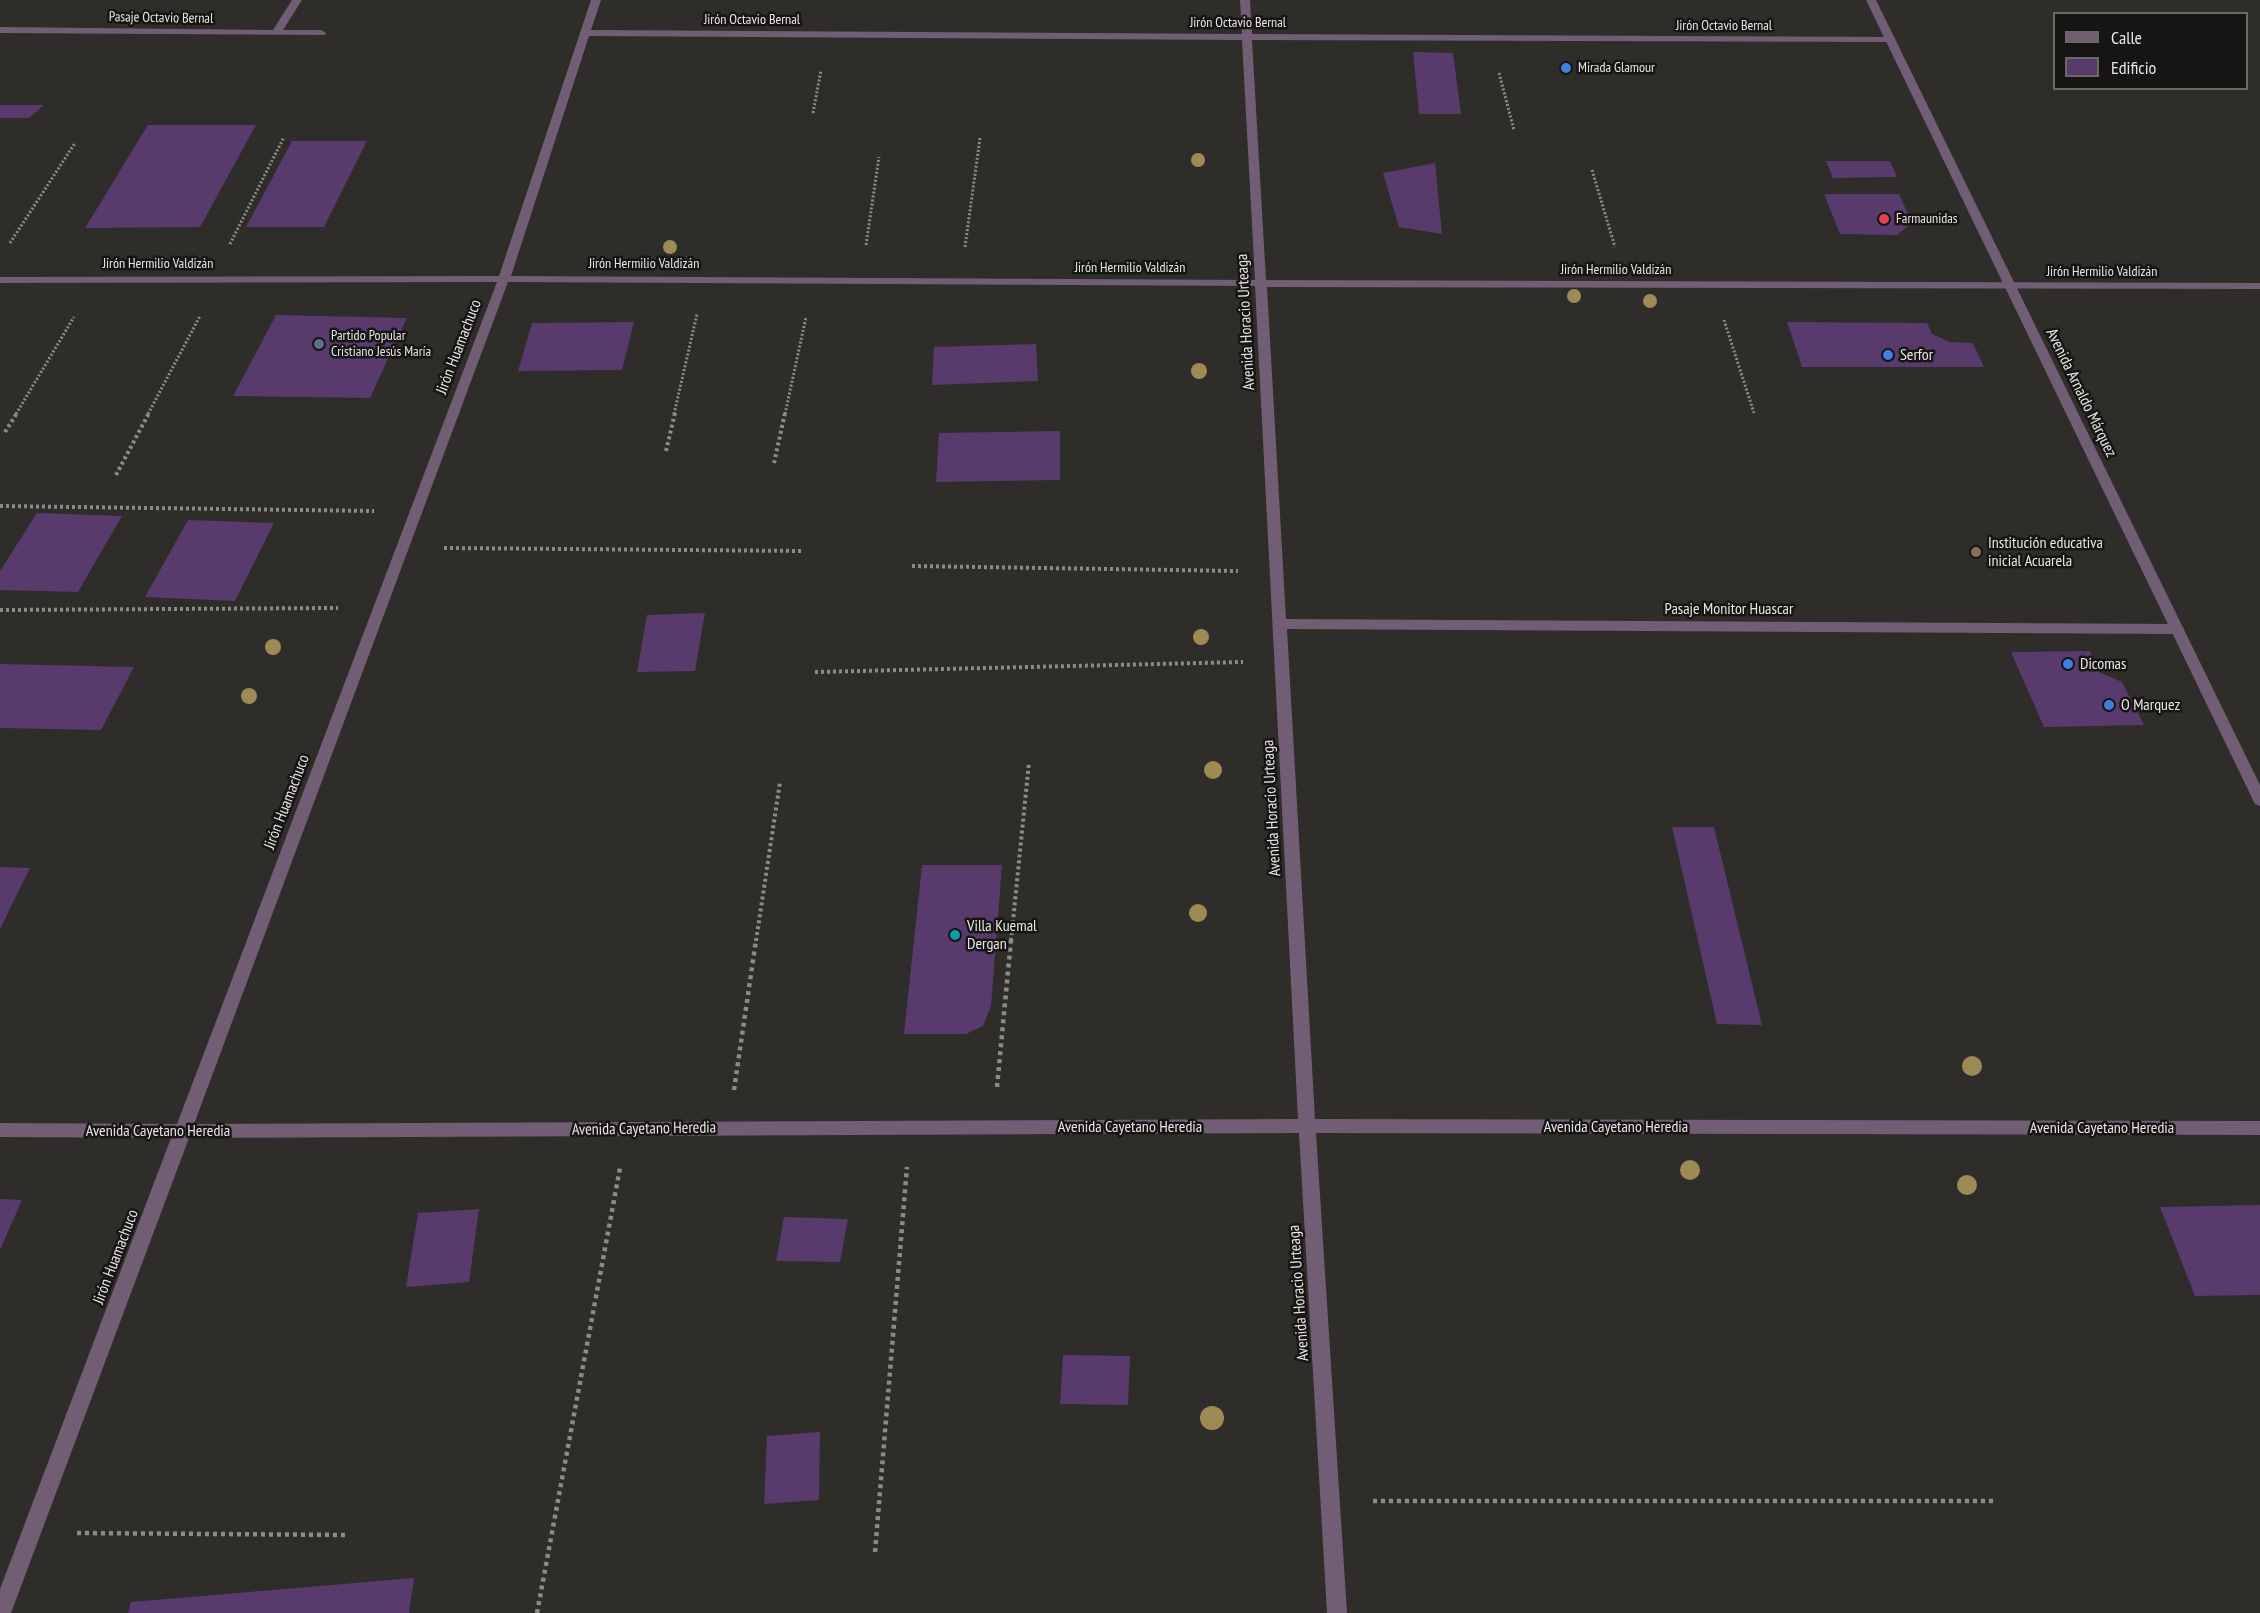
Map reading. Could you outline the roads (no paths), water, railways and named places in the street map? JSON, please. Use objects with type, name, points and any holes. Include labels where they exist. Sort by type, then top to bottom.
[{"type":"street","points":[[276,33],[297,0]]},
{"type":"street","name":"Jirón Huamachuco","points":[[1,1613],[504,279],[596,0]]},
{"type":"street","name":"Avenida Horacio Urteaga","points":[[1245,0],[1307,1126],[1337,1613]]},
{"type":"street","name":"Avenida Arnaldo Márquez","points":[[1871,0],[2260,800]]},
{"type":"street","name":"Pasaje Octavio Bernal","points":[[0,30],[321,33]]},
{"type":"street","name":"Jirón Octavio Bernal","points":[[585,33],[1891,40]]},
{"type":"street","name":"Jirón Hermilio Valdizán","points":[[0,280],[705,279],[1262,284],[2260,286]]},
{"type":"street","name":"Pasaje Monitor Huascar","points":[[1281,624],[2177,630]]},
{"type":"street","name":"Avenida Cayetano Heredia","points":[[0,1130],[627,1130],[1307,1126],[2260,1128]]},
{"type":"place","name":"Mirada Glamour","points":[[1566,68]]},
{"type":"place","name":"Farmaunidas","points":[[1884,219]]},
{"type":"place","name":"Partido Popular Cristiano Jesús María","points":[[319,344]]},
{"type":"place","name":"Serfor","points":[[1888,355]]},
{"type":"place","name":"Institución educativa inicial Acuarela","points":[[1976,552]]},
{"type":"place","name":"Dicomas","points":[[2068,664]]},
{"type":"place","name":"O Marquez","points":[[2109,705]]},
{"type":"place","name":"Villa Kuemal Dergan","points":[[955,935]]}]
